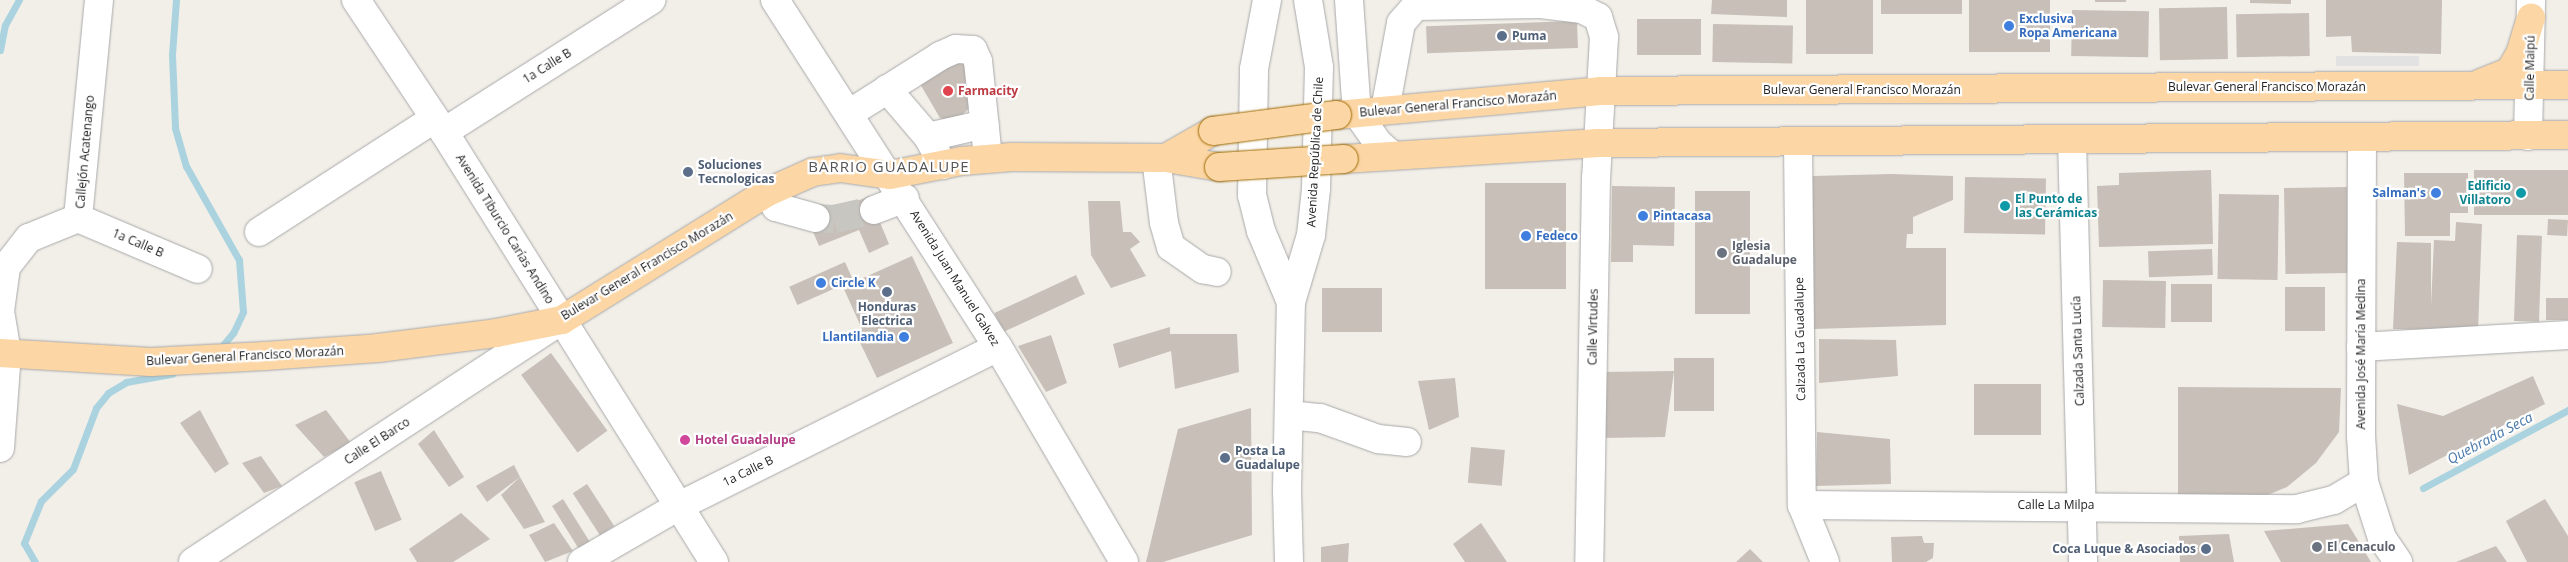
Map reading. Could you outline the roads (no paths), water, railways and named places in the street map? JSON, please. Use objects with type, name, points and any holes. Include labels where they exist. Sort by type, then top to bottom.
[{"type":"main road","points":[[2475,85],[2510,71],[2520,54],[2531,9]]},
{"type":"main road","name":"Bulevar General Francisco Morazán","points":[[1161,158],[1213,131],[1385,110],[1600,91],[2568,84]]},
{"type":"main road","name":"Bulevar General Francisco Morazán","points":[[4,353],[151,362],[265,356],[378,348],[496,333],[562,320],[768,192],[813,172],[840,168],[890,175],[988,158],[1161,158],[1219,167],[1598,143],[2568,135]]},
{"type":"street","name":"Callejón Acatenango","points":[[0,448],[4,353],[0,310],[6,267],[30,238],[78,218],[99,0]]},
{"type":"street","name":"Avenida Tiburcio Carías Andino","points":[[356,0],[439,125],[714,562]]},
{"type":"street","name":"1a Calle B","points":[[259,232],[651,0]]},
{"type":"street","name":"Avenida Juan Manuel Galvez","points":[[775,0],[905,198],[998,347],[1124,562]]},
{"type":"street","name":"Avenida República de Chile","points":[[1267,0],[1254,69],[1252,195],[1261,231],[1291,302]]},
{"type":"street","name":"Avenida República de Chile","points":[[1289,562],[1291,302],[1311,235],[1316,189],[1319,67],[1308,0]]},
{"type":"street","points":[[1349,0],[1347,114],[1392,155]]},
{"type":"street","name":"Calle Virtudes","points":[[1385,110],[1401,23],[1416,6],[1541,4],[1582,8],[1598,17],[1604,36],[1598,143],[1589,562]]},
{"type":"street","name":"Calle Maipú","points":[[2528,136],[2531,9]]},
{"type":"street","points":[[850,113],[940,56],[956,49],[973,50],[978,61],[988,158]]},
{"type":"street","points":[[887,89],[928,137],[943,165]]},
{"type":"street","points":[[928,137],[985,124]]},
{"type":"street","name":"Avenida José María Medina","points":[[2362,138],[2360,348],[2364,482],[2382,538],[2398,562]]},
{"type":"street","name":"Calzada Santa Lucía","points":[[2072,139],[2083,562]]},
{"type":"street","name":"Calzada La Guadalupe","points":[[1798,142],[1802,505]]},
{"type":"street","points":[[1161,158],[1164,223],[1171,247],[1203,269],[1217,272]]},
{"type":"street","points":[[768,192],[776,207],[816,218]]},
{"type":"street","points":[[874,210],[905,198]]},
{"type":"street","name":"1a Calle B","points":[[78,218],[198,269]]},
{"type":"street","name":"Calle El Barco","points":[[192,562],[562,320]]},
{"type":"street","points":[[2360,348],[2568,334]]},
{"type":"street","name":"1a Calle B","points":[[582,562],[679,506],[998,347]]},
{"type":"street","points":[[1289,415],[1320,418],[1378,439],[1406,442]]},
{"type":"street","name":"Calle La Milpa","points":[[1802,505],[2082,505],[2297,509],[2334,500],[2364,482]]},
{"type":"street","points":[[1802,505],[1824,562]]},
{"type":"waterway","points":[[0,50],[5,25],[19,0]]},
{"type":"waterway","points":[[176,0],[172,55],[175,128],[186,166],[239,260],[243,312],[233,333],[218,351]]},
{"type":"waterway","points":[[35,562],[24,543],[41,501],[73,469],[96,408],[108,393],[126,382],[172,374]]},
{"type":"waterway","name":"Quebrada Seca","points":[[2423,488],[2568,410]]},
{"type":"tunnel","points":[[816,218],[834,219],[874,210]]},
{"type":"place","name":"Exclusiva Ropa Americana","points":[[2009,26]]},
{"type":"place","name":"Puma","points":[[1502,36]]},
{"type":"place","name":"Farmacity","points":[[948,91]]},
{"type":"place","name":"Soluciones Tecnologicas","points":[[688,172]]},
{"type":"place","name":"Salman's","points":[[2436,193]]},
{"type":"place","name":"Edificio Villatoro","points":[[2521,193]]},
{"type":"place","name":"El Punto de las Cerámicas","points":[[2005,206]]},
{"type":"place","name":"Pintacasa","points":[[1643,216]]},
{"type":"place","name":"Fedeco","points":[[1526,236]]},
{"type":"place","name":"Iglesia Guadalupe","points":[[1722,253]]},
{"type":"place","name":"Circle K","points":[[821,283]]},
{"type":"place","name":"Honduras Electrica","points":[[887,292]]},
{"type":"place","name":"Llantilandia","points":[[904,337]]},
{"type":"place","name":"Hotel Guadalupe","points":[[685,440]]},
{"type":"place","name":"Posta La Guadalupe","points":[[1225,458]]},
{"type":"place","name":"El Cenaculo","points":[[2317,547]]},
{"type":"place","name":"Coca Luque & Asociados","points":[[2206,549]]},
{"type":"district","name":"BARRIO GUADALUPE","points":[[889,167]]}]
